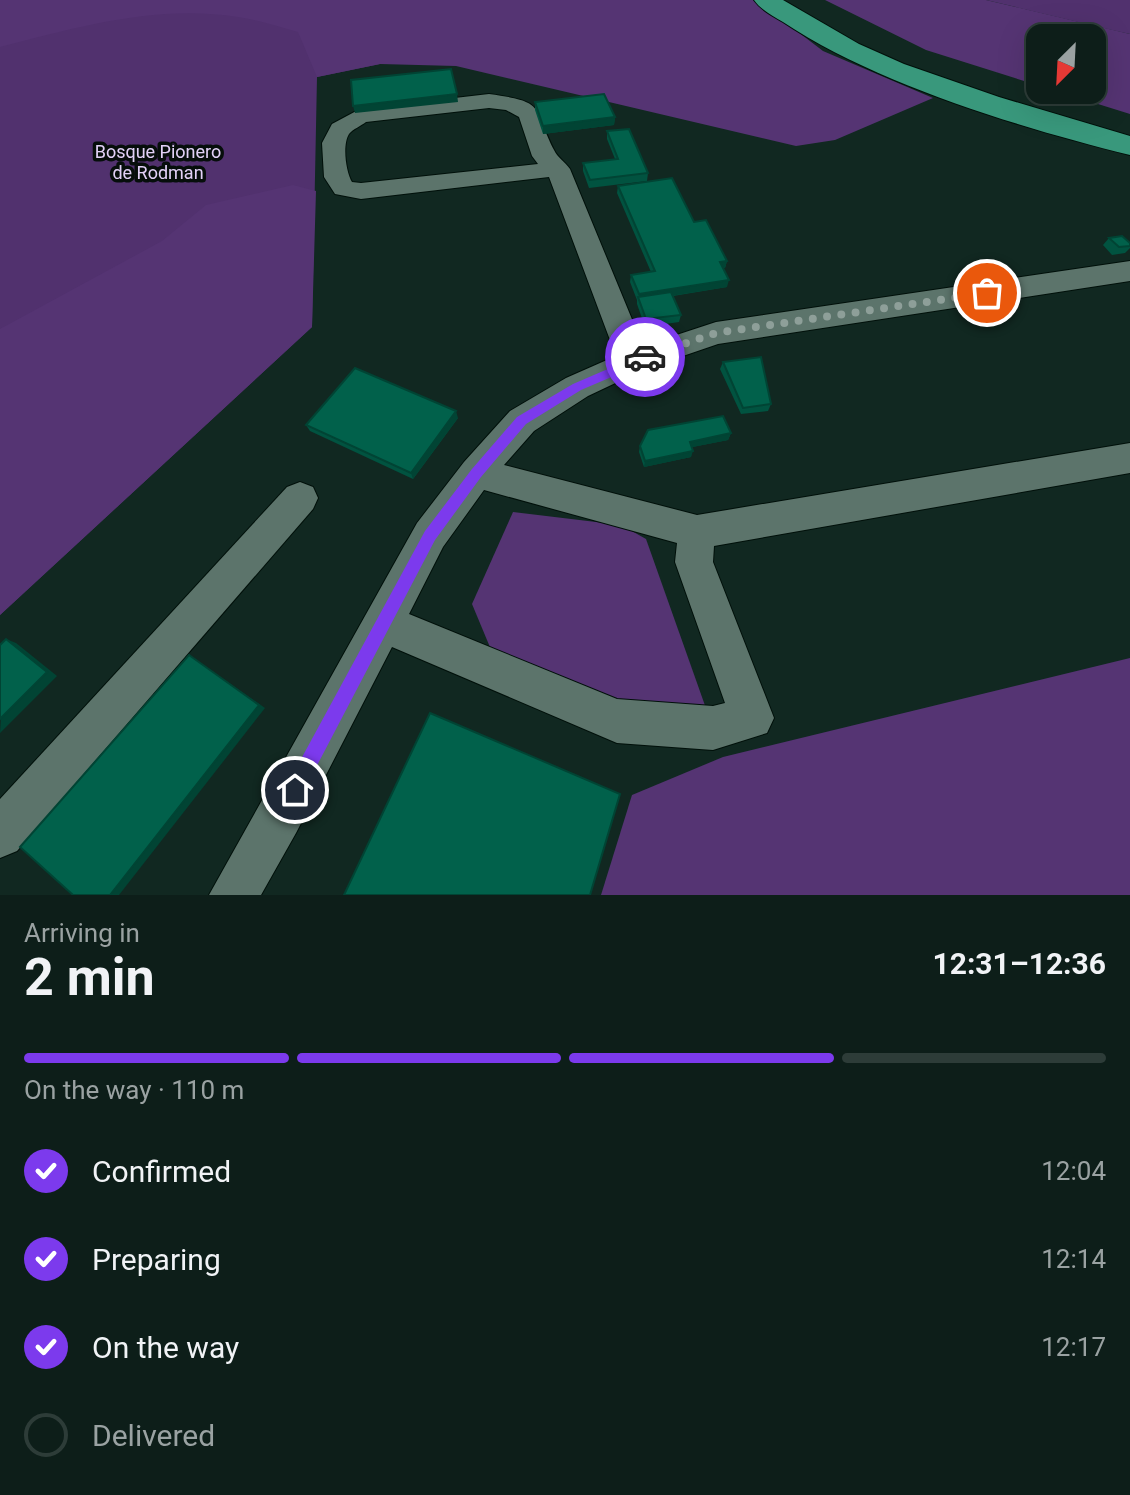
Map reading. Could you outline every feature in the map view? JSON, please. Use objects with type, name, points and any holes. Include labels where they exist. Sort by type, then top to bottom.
[{"type":"highway","points":[[766,0],[794,20],[893,68],[1130,146]]},
{"type":"highway","points":[[798,0],[827,20],[915,61],[1130,129]]},
{"type":"street","points":[[558,169],[361,191],[344,188],[336,177],[334,143],[340,129],[360,116],[489,101],[512,104],[529,113],[544,156],[558,169],[634,361]]},
{"type":"street","points":[[234,895],[280,817],[430,535],[476,473],[522,421],[577,387],[634,361],[716,333],[1130,271]]},
{"type":"street","points":[[476,473],[697,532],[1130,458]]},
{"type":"street","points":[[0,834],[300,498]]},
{"type":"street","points":[[381,623],[617,721],[713,728],[752,718],[694,562],[697,532]]},
{"type":"green space","name":"Bosque Pionero de Rodman","points":[[0,0],[407,0],[380,64],[317,77],[312,327],[0,615]]},
{"type":"green space","points":[[986,0],[1130,0],[1130,34],[1106,29],[1106,24],[1087,24]]},
{"type":"shaded area","points":[[0,0],[756,0],[823,51],[933,98],[835,140],[796,146],[456,66],[380,64],[317,77],[298,32],[238,17],[178,13],[148,16],[88,25],[0,47]]},
{"type":"shaded area","points":[[825,0],[986,0],[1088,24],[1026,24],[1026,82],[926,50]]},
{"type":"shaded area","points":[[1106,28],[1130,34],[1130,114],[1098,104],[1106,104]]},
{"type":"shaded area","points":[[293,185],[316,191],[312,327],[0,615],[0,329],[162,241],[206,205]]},
{"type":"shaded area","points":[[513,512],[621,525],[646,539],[708,714],[629,707],[492,652],[472,604]]},
{"type":"shaded area","points":[[1130,658],[1130,895],[601,895],[632,795],[723,757]]},
{"type":"building","points":[[451,69],[457,94],[353,106],[351,80]]},
{"type":"building","points":[[604,94],[615,117],[543,126],[535,102]]},
{"type":"building","points":[[629,129],[648,173],[590,180],[583,163],[618,159],[607,131]]},
{"type":"building","points":[[672,178],[694,222],[706,220],[727,261],[720,262],[729,280],[639,294],[631,275],[655,271],[618,186]]},
{"type":"building","points":[[1122,236],[1130,246],[1119,247],[1109,238]]},
{"type":"building","points":[[671,292],[681,315],[646,319],[638,297]]},
{"type":"building","points":[[761,357],[771,404],[743,408],[723,362]]},
{"type":"building","points":[[355,368],[456,411],[411,473],[306,425]]},
{"type":"building","points":[[723,416],[731,433],[690,442],[693,451],[645,461],[640,446],[648,430]]},
{"type":"building","points":[[6,639],[47,672],[0,719],[0,645]]},
{"type":"building","points":[[189,655],[259,705],[110,895],[73,895],[20,847]]},
{"type":"building","points":[[430,713],[620,794],[590,895],[344,895]]},
{"type":"way so far","points":[[645,357],[716,333],[987,293]]},
{"type":"route","points":[[295,790],[430,535],[476,473],[522,421],[577,387],[645,357]]}]
